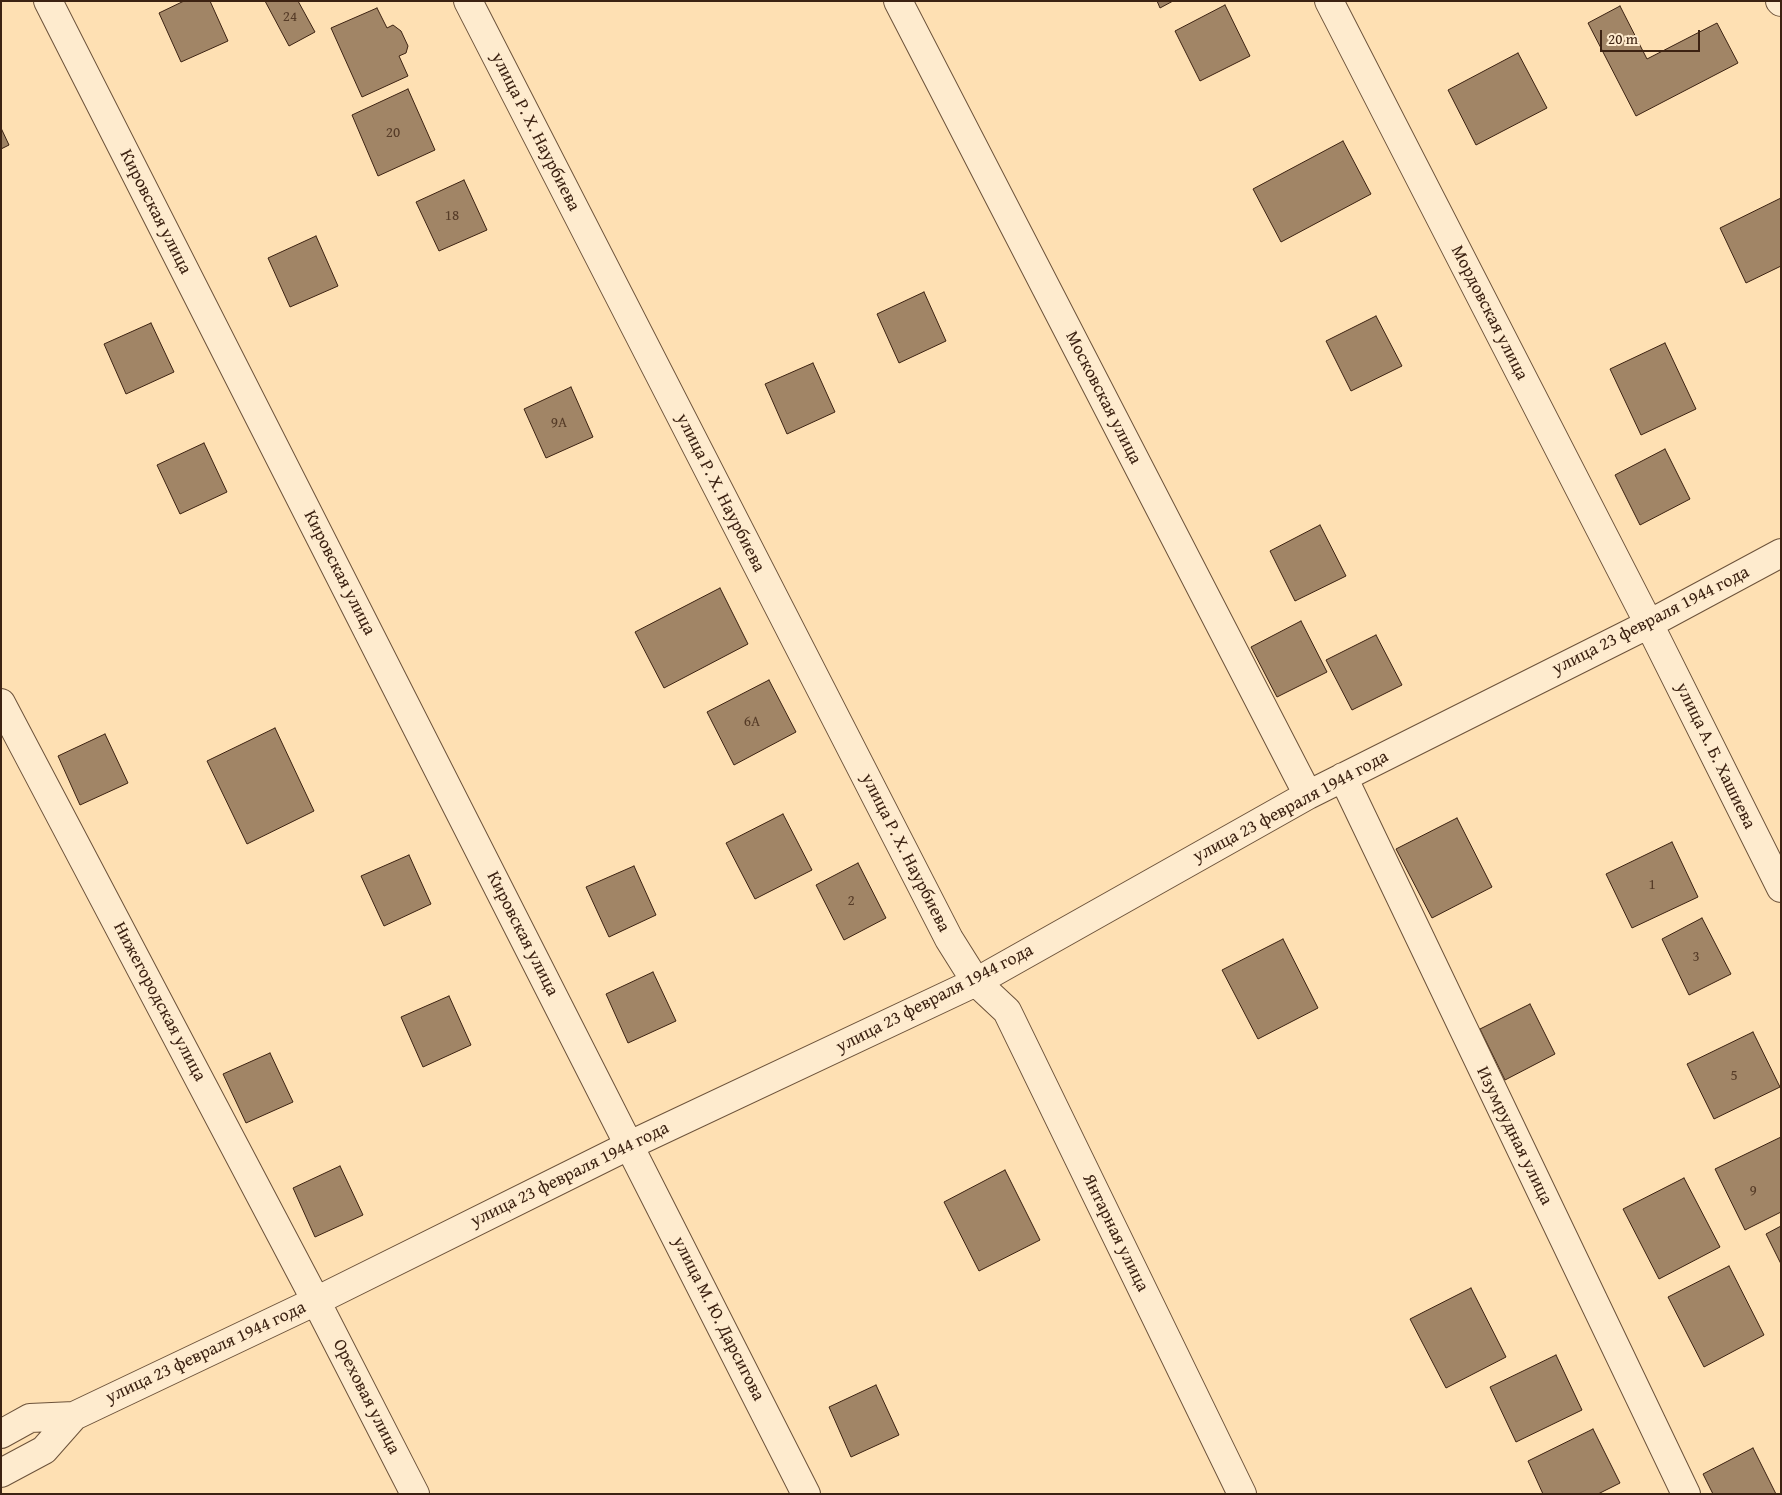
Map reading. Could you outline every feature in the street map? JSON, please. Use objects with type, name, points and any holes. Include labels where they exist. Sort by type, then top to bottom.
[{"type":"street","name":"Кировская улица","points":[[48,1],[630,1145]]},
{"type":"street","name":"улица Р. Х. Наурбиева","points":[[468,1],[949,939],[976,982]]},
{"type":"street","name":"Московская улица","points":[[898,1],[1308,795]]},
{"type":"street","name":"Мордовская улица","points":[[1329,1],[1649,624]]},
{"type":"street","name":"улица 23 февраля 1944 года","points":[[1,1434],[30,1418],[74,1416],[316,1301],[630,1145],[976,982],[1308,795],[1649,624],[1781,553]]},
{"type":"street","name":"улица А. Б. Хашиева","points":[[1649,624],[1781,888]]},
{"type":"street","name":"Нижегородская улица","points":[[1,703],[316,1301]]},
{"type":"street","name":"Изумрудная улица","points":[[1343,777],[1686,1494]]},
{"type":"street","name":"Янтарная улица","points":[[976,982],[1007,1011],[1242,1494]]},
{"type":"street","name":"улица М. Ю. Дарсигова","points":[[630,1145],[806,1494]]},
{"type":"street","name":"Ореховая улица","points":[[316,1301],[414,1494]]},
{"type":"street","name":"улица 23 февраля 1944 года","points":[[1,1473],[44,1450],[74,1416]]},
{"type":"street","points":[[1,1482],[7,1494]]},
{"type":"building","points":[[184,1],[210,1],[228,41],[181,62],[159,13]]},
{"type":"building","points":[[265,1],[298,1],[315,32],[289,46]]},
{"type":"building","points":[[1157,1],[1173,1],[1160,8]]},
{"type":"building","points":[[1225,5],[1250,56],[1200,81],[1175,31]]},
{"type":"building","points":[[1620,6],[1647,59],[1717,23],[1738,63],[1636,116],[1588,23]]},
{"type":"building","points":[[377,8],[387,28],[393,25],[401,31],[408,46],[406,53],[399,56],[408,76],[362,97],[331,28]]},
{"type":"building","points":[[1518,53],[1547,108],[1476,145],[1448,90]]},
{"type":"building","points":[[408,89],[435,150],[378,176],[352,115]]},
{"type":"building","points":[[1,128],[9,145],[1,149]]},
{"type":"building","points":[[1343,141],[1371,194],[1281,242],[1253,189]]},
{"type":"building","points":[[464,180],[487,230],[439,251],[416,202]]},
{"type":"building","points":[[1781,198],[1781,266],[1746,283],[1720,228]]},
{"type":"building","points":[[316,236],[338,286],[290,307],[268,258]]},
{"type":"building","points":[[924,292],[946,341],[899,363],[877,314]]},
{"type":"building","points":[[1376,316],[1402,366],[1351,391],[1326,341]]},
{"type":"building","points":[[151,323],[174,372],[126,394],[104,344]]},
{"type":"building","points":[[1665,343],[1696,409],[1641,435],[1610,369]]},
{"type":"building","points":[[813,363],[835,412],[787,434],[765,384]]},
{"type":"building","points":[[571,387],[593,437],[546,458],[524,409]]},
{"type":"building","points":[[204,443],[227,492],[180,514],[157,465]]},
{"type":"building","points":[[1665,449],[1690,499],[1640,525],[1615,475]]},
{"type":"building","points":[[1320,525],[1346,576],[1295,601],[1270,551]]},
{"type":"building","points":[[720,588],[748,644],[664,688],[635,632]]},
{"type":"building","points":[[1301,621],[1327,672],[1277,697],[1251,647]]},
{"type":"building","points":[[1376,635],[1402,685],[1352,710],[1326,660]]},
{"type":"building","points":[[769,680],[796,732],[734,765],[707,712]]},
{"type":"building","points":[[275,728],[314,811],[247,844],[207,761]]},
{"type":"building","points":[[105,734],[128,783],[80,805],[58,756]]},
{"type":"building","points":[[783,814],[812,870],[755,899],[726,843]]},
{"type":"building","points":[[1457,818],[1492,887],[1432,918],[1396,849]]},
{"type":"building","points":[[1672,842],[1698,897],[1632,928],[1606,874]]},
{"type":"building","points":[[409,855],[431,904],[384,926],[361,876]]},
{"type":"building","points":[[858,863],[886,918],[844,940],[816,885]]},
{"type":"building","points":[[634,866],[656,915],[609,937],[586,887]]},
{"type":"building","points":[[1702,918],[1731,974],[1689,995],[1662,939]]},
{"type":"building","points":[[1283,939],[1318,1008],[1258,1039],[1222,970]]},
{"type":"building","points":[[653,972],[676,1021],[628,1043],[606,994]]},
{"type":"building","points":[[449,996],[471,1045],[423,1067],[401,1017]]},
{"type":"building","points":[[1530,1004],[1555,1054],[1505,1080],[1480,1029]]},
{"type":"building","points":[[1753,1032],[1780,1087],[1714,1119],[1687,1064]]},
{"type":"building","points":[[270,1053],[293,1102],[246,1123],[223,1074]]},
{"type":"building","points":[[1781,1137],[1781,1212],[1745,1230],[1715,1169]]},
{"type":"building","points":[[340,1166],[363,1215],[315,1237],[293,1188]]},
{"type":"building","points":[[1005,1170],[1040,1240],[979,1271],[944,1202]]},
{"type":"building","points":[[1684,1178],[1720,1247],[1659,1279],[1623,1209]]},
{"type":"building","points":[[1781,1226],[1781,1264],[1766,1234]]},
{"type":"building","points":[[1729,1266],[1764,1335],[1704,1367],[1668,1297]]},
{"type":"building","points":[[1471,1288],[1506,1357],[1446,1388],[1410,1319]]},
{"type":"building","points":[[1556,1355],[1582,1410],[1516,1442],[1490,1387]]},
{"type":"building","points":[[876,1385],[899,1435],[851,1457],[829,1407]]},
{"type":"building","points":[[1593,1429],[1620,1483],[1598,1494],[1543,1494],[1528,1461]]},
{"type":"building","points":[[1753,1448],[1776,1494],[1713,1494],[1703,1474]]}]
